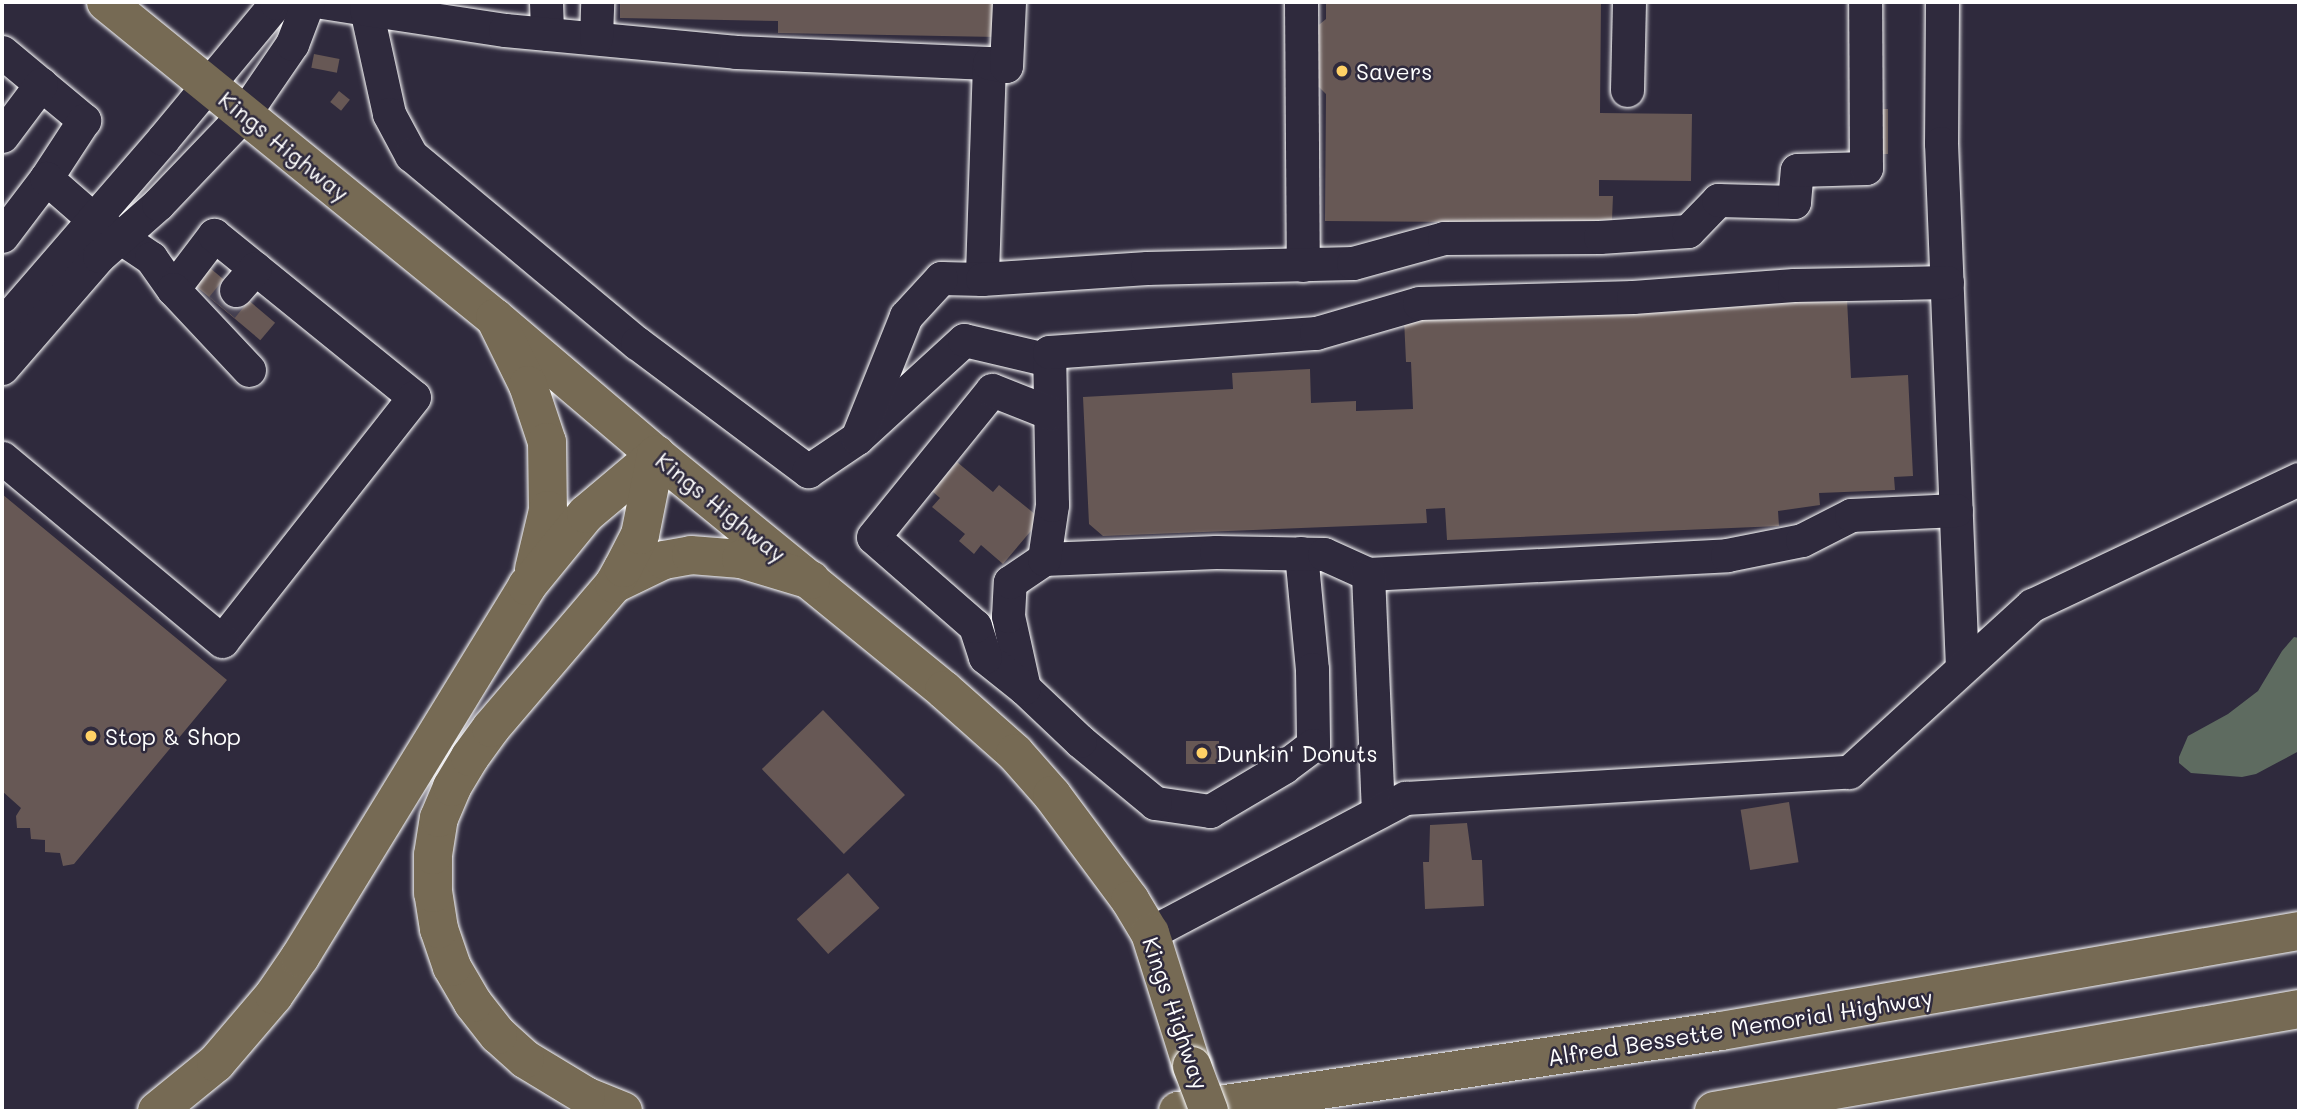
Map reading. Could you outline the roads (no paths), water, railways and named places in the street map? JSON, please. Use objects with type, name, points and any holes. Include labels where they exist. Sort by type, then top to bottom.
[{"type":"main road","name":"Kings Highway","points":[[106,2],[495,318],[1015,753],[1060,805],[1130,900],[1150,933],[1209,1111]]},
{"type":"main road","points":[[495,318],[528,385],[547,442],[550,489],[544,533],[527,586]]},
{"type":"main road","points":[[623,1111],[554,1079],[498,1035],[472,1003],[452,967],[439,929],[433,892],[433,855],[439,818],[452,787],[491,728],[614,584],[640,535],[656,455]]},
{"type":"main road","points":[[157,1111],[216,1063],[274,995],[300,957],[527,586],[586,514],[656,455]]},
{"type":"main road","points":[[614,584],[664,560],[691,555],[741,559],[811,580]]},
{"type":"main road","name":"Alfred Bessette Memorial Highway","points":[[1178,1111],[1721,1031],[2299,931]]},
{"type":"main road","points":[[1714,1111],[2299,1009]]},
{"type":"lane","points":[[2,326],[276,3],[285,2]]},
{"type":"lane","points":[[2,368],[99,256],[158,204],[244,114],[292,44],[308,2]]},
{"type":"lane","points":[[322,2],[366,9],[547,18],[596,38],[736,52],[989,63],[1006,66],[1009,2]]},
{"type":"lane","points":[[596,38],[597,2]]},
{"type":"lane","points":[[1301,2],[1303,265]]},
{"type":"lane","points":[[1627,90],[1629,2]]},
{"type":"lane","points":[[857,438],[906,316],[941,278],[982,279],[1147,268],[1353,263],[1444,238],[1600,237],[1688,231],[1718,200],[1794,202],[1797,170],[1866,168],[1865,2]]},
{"type":"lane","points":[[1942,2],[1941,144],[1962,668]]},
{"type":"lane","points":[[366,9],[389,114],[411,155],[636,343],[808,471],[857,438],[964,340],[1049,360]]},
{"type":"lane","points":[[2,52],[84,120],[46,178],[2,236]]},
{"type":"lane","points":[[982,279],[989,63]]},
{"type":"lane","points":[[2,136],[41,84]]},
{"type":"lane","points":[[2,458],[222,641],[414,397],[230,297],[173,289],[152,258],[93,219],[46,178]]},
{"type":"lane","points":[[173,289],[214,234],[249,370]]},
{"type":"lane","points":[[1044,559],[1052,505],[1049,352],[1316,333],[1419,303],[1633,297],[1794,285],[1947,282]]},
{"type":"lane","points":[[1050,413],[992,390],[873,537],[975,626],[985,657],[1155,803],[1210,811],[1284,767],[1312,745],[1312,669],[1301,554]]},
{"type":"lane","points":[[1150,933],[1405,798],[1849,772],[2032,605],[2299,479]]},
{"type":"lane","points":[[1024,688],[1008,616],[1010,582],[1044,559],[1216,552],[1324,554],[1368,574],[1727,555],[1802,540],[1851,515],[1956,510]]},
{"type":"lane","points":[[1368,574],[1378,812]]},
{"type":"tunnel","points":[[222,307],[236,290]]},
{"type":"place","name":"Savers","points":[[1342,71]]},
{"type":"place","name":"Stop & Shop","points":[[91,736]]},
{"type":"place","name":"Dunkin' Donuts","points":[[1202,753]]}]
